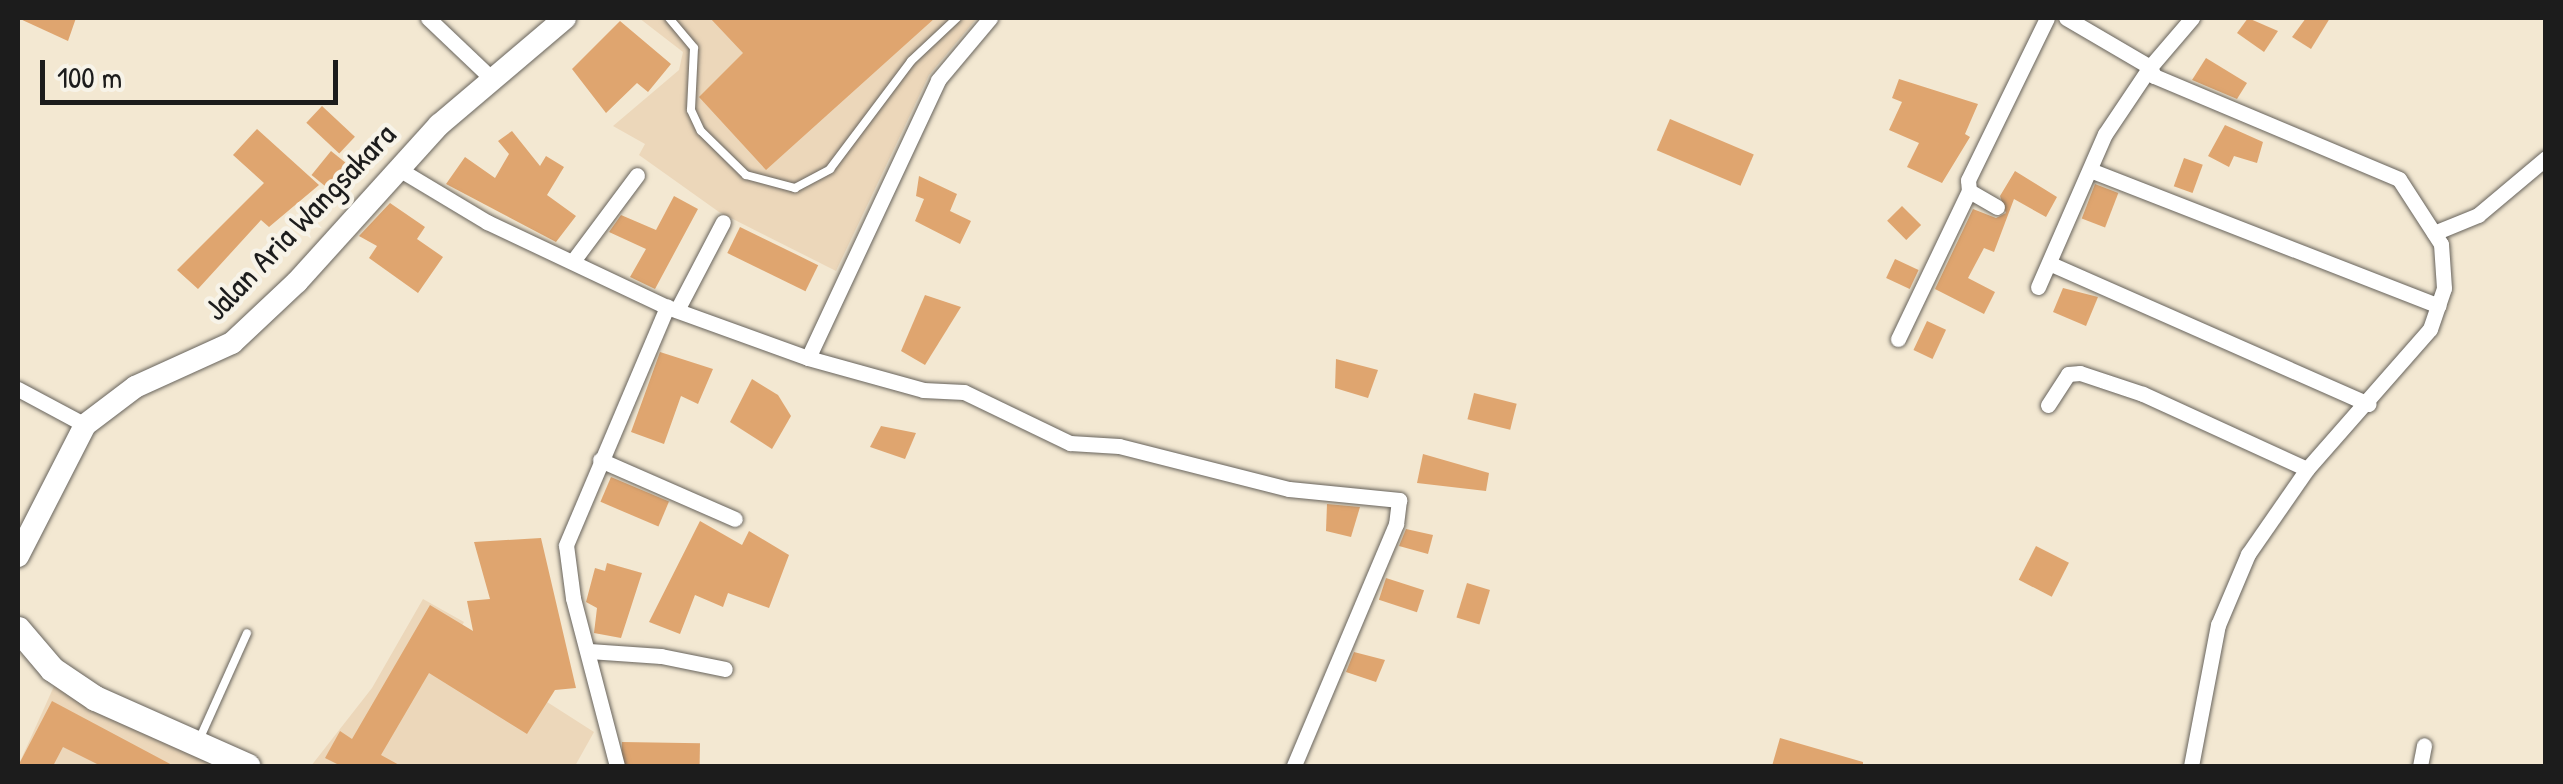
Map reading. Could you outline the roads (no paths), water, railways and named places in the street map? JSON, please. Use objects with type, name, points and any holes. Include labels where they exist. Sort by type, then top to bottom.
[{"type":"main road","points":[[18,629],[68,681],[248,766]]},
{"type":"street","points":[[428,18],[492,78]]},
{"type":"street","name":"Jalan Aria Wangsakara","points":[[18,556],[85,425],[135,387],[232,343],[298,282],[397,168],[492,78],[565,18]]},
{"type":"street","points":[[808,358],[938,80],[990,18]]},
{"type":"street","points":[[1898,339],[1969,191],[1968,180],[2048,18]]},
{"type":"street","points":[[2066,18],[2213,105],[2360,157],[2399,179],[2434,233],[2444,288],[2430,329],[2307,469],[2248,554],[2218,625],[2191,766]]},
{"type":"street","points":[[2038,286],[2105,134],[2150,67],[2192,18]]},
{"type":"street","points":[[2434,233],[2478,215],[2546,158]]},
{"type":"street","points":[[397,168],[486,222],[672,308],[808,358],[924,390],[964,392],[1070,443],[1119,446],[1289,490],[1399,500],[1396,524],[1294,766]]},
{"type":"street","points":[[2090,170],[2438,306]]},
{"type":"street","points":[[573,261],[637,175]]},
{"type":"street","points":[[1969,191],[1997,207]]},
{"type":"street","points":[[616,766],[566,545],[600,460],[672,308],[723,222]]},
{"type":"street","points":[[2050,264],[2368,404]]},
{"type":"street","points":[[2048,405],[2068,374],[2080,373],[2143,394],[2307,469]]},
{"type":"street","points":[[18,389],[85,425]]},
{"type":"street","points":[[600,460],[734,519]]},
{"type":"street","points":[[589,651],[662,656],[724,669]]},
{"type":"street","points":[[2420,766],[2424,745]]},
{"type":"lane","points":[[669,18],[694,48],[691,110],[700,131],[746,175],[795,188],[830,169],[911,61],[957,18]]},
{"type":"lane","points":[[197,744],[248,633]]}]
